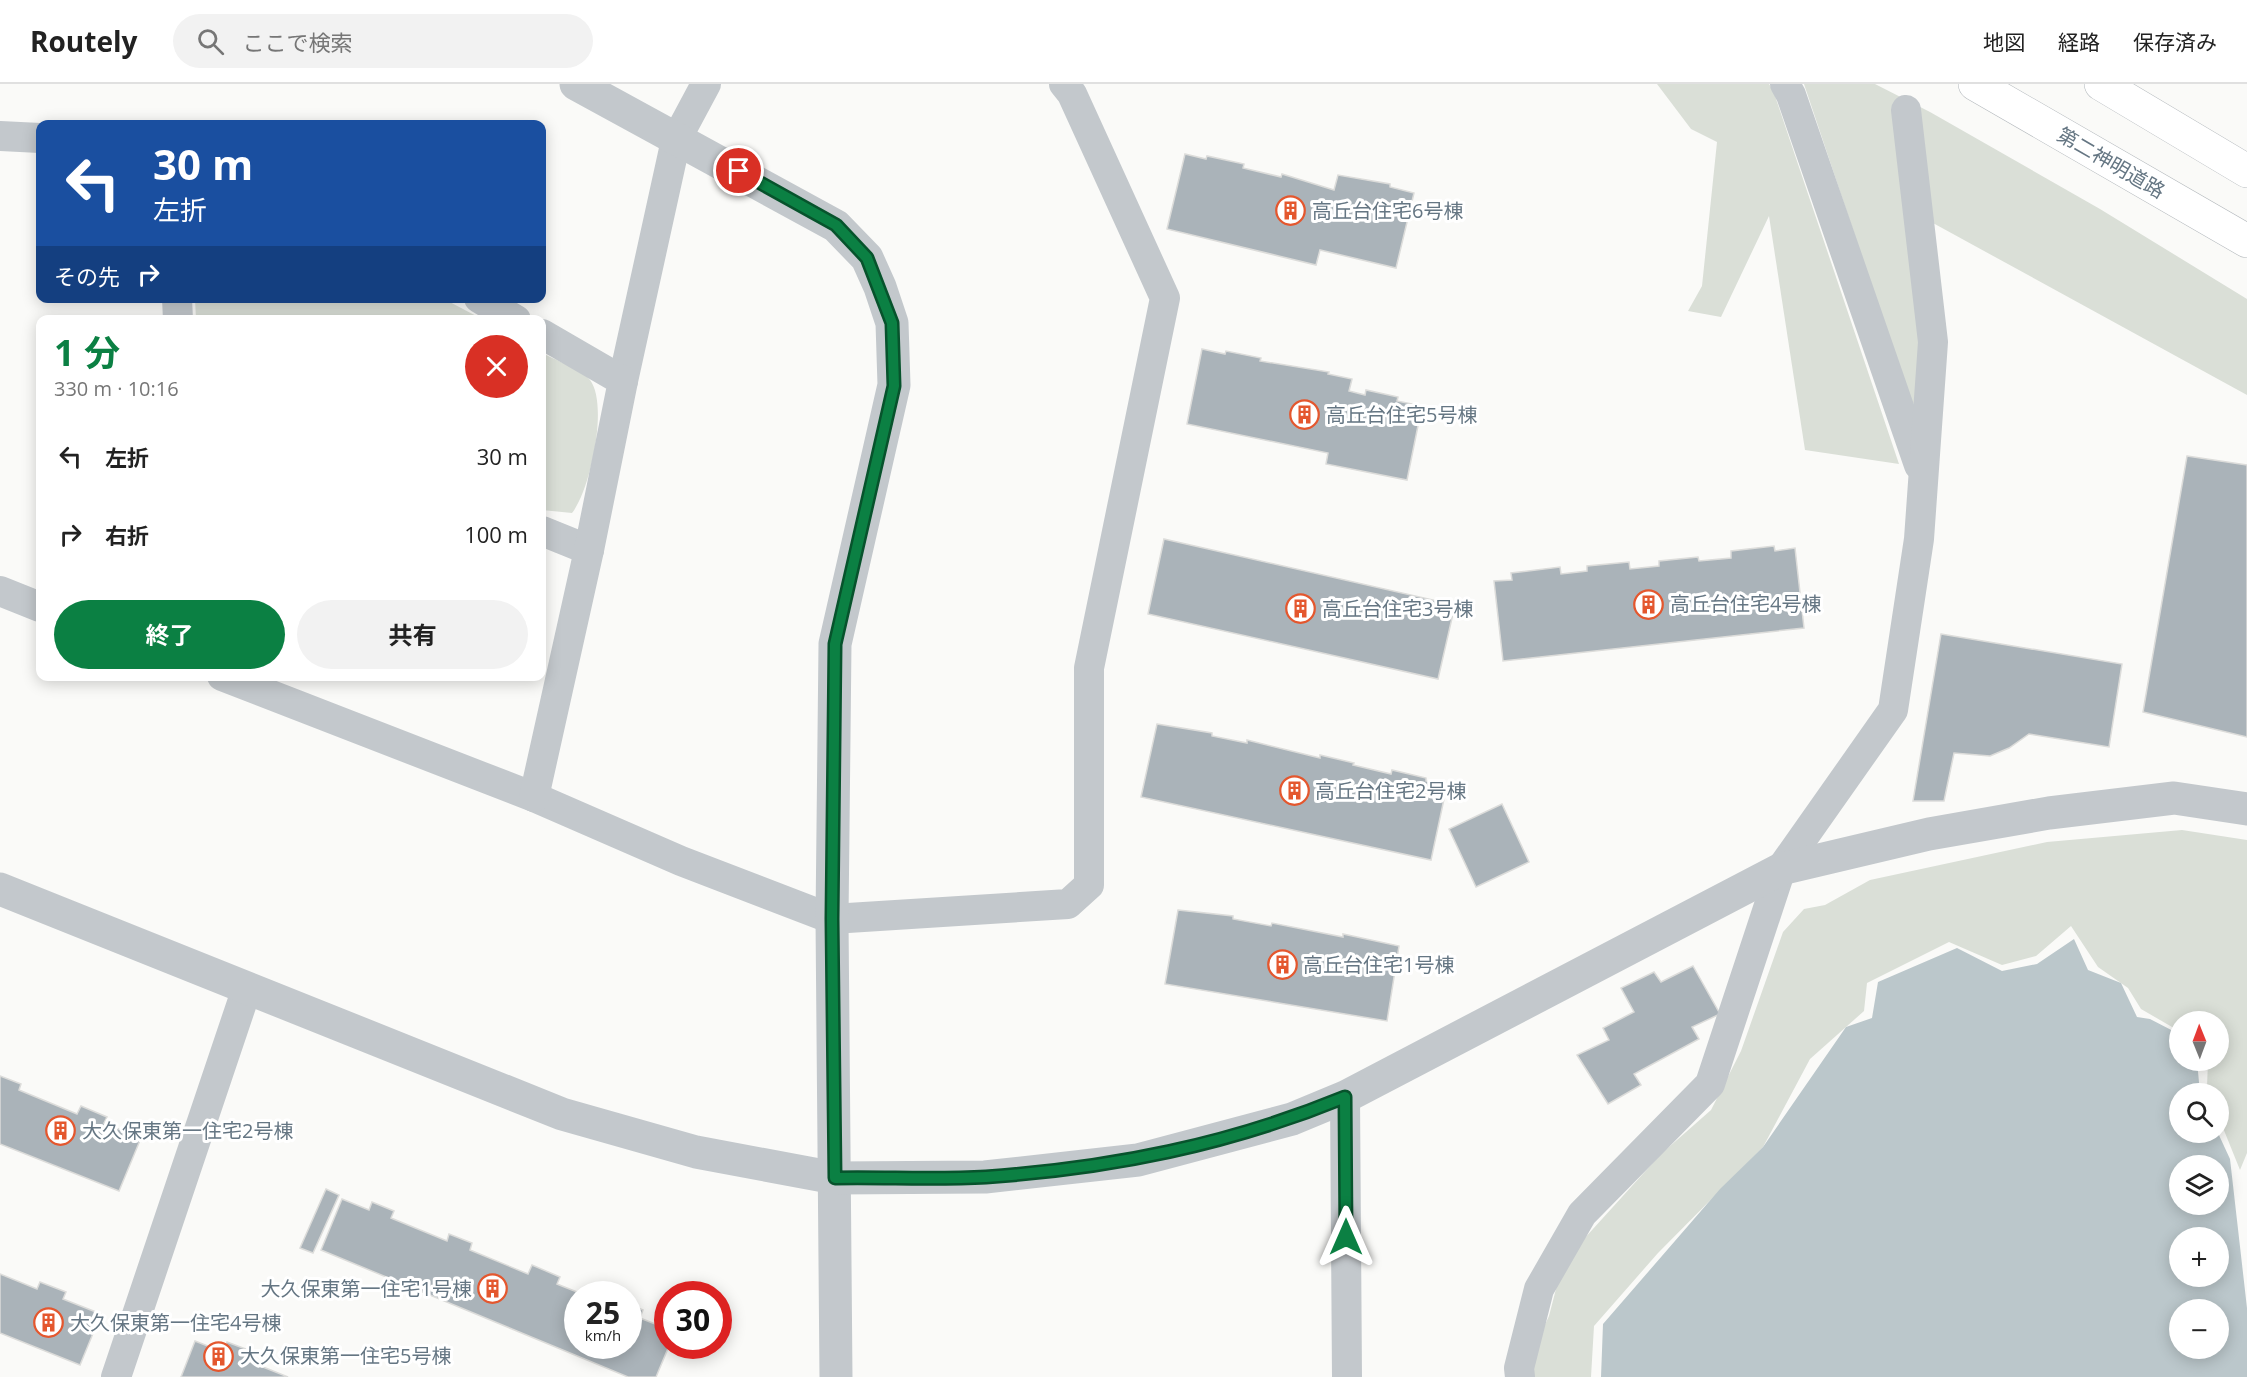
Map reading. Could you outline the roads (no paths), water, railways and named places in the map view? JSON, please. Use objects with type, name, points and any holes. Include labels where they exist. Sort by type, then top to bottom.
[{"type":"highway","name":"第二神明道路","points":[[1975,84],[2247,241]]},
{"type":"highway","points":[[2101,84],[2247,171]]},
{"type":"street","points":[[576,84],[836,225],[867,258],[892,323],[894,386],[835,644],[832,919],[836,1377]]},
{"type":"street","points":[[534,797],[676,140],[706,84]]},
{"type":"street","points":[[235,681],[534,797],[681,861],[832,919],[1068,904],[1089,885],[1089,668],[1165,298],[1072,94],[1064,84]]},
{"type":"street","points":[[1785,84],[1791,95],[1871,332],[1922,473]]},
{"type":"street","points":[[1520,1377],[1519,1368],[1539,1289],[1582,1214],[1710,1084],[1782,869],[1857,759],[1893,711],[1919,539],[1933,342],[1906,110]]},
{"type":"street","points":[[0,136],[36,138]]},
{"type":"street","points":[[487,303],[508,315]]},
{"type":"street","points":[[546,336],[623,381]]},
{"type":"street","points":[[546,533],[589,550]]},
{"type":"street","points":[[0,591],[36,605]]},
{"type":"street","points":[[0,889],[562,1114],[696,1152],[835,1178],[985,1177],[1138,1160],[1292,1119],[1345,1097],[1782,869],[1929,834],[2049,813],[2174,798],[2247,808]]},
{"type":"street","points":[[116,1377],[247,988]]},
{"type":"street","points":[[1345,1097],[1347,1377]]},
{"type":"place","name":"高丘台住宅6号棟","points":[[1291,211]]},
{"type":"place","name":"高丘台住宅5号棟","points":[[1305,415]]},
{"type":"place","name":"高丘台住宅4号棟","points":[[1649,604]]},
{"type":"place","name":"高丘台住宅3号棟","points":[[1301,609]]},
{"type":"place","name":"高丘台住宅2号棟","points":[[1294,791]]},
{"type":"place","name":"高丘台住宅1号棟","points":[[1282,965]]},
{"type":"place","name":"大久保東第一住宅2号棟","points":[[61,1131]]},
{"type":"place","name":"大久保東第一住宅1号棟","points":[[493,1289]]},
{"type":"place","name":"大久保東第一住宅4号棟","points":[[49,1323]]},
{"type":"place","name":"大久保東第一住宅5号棟","points":[[219,1356]]}]
